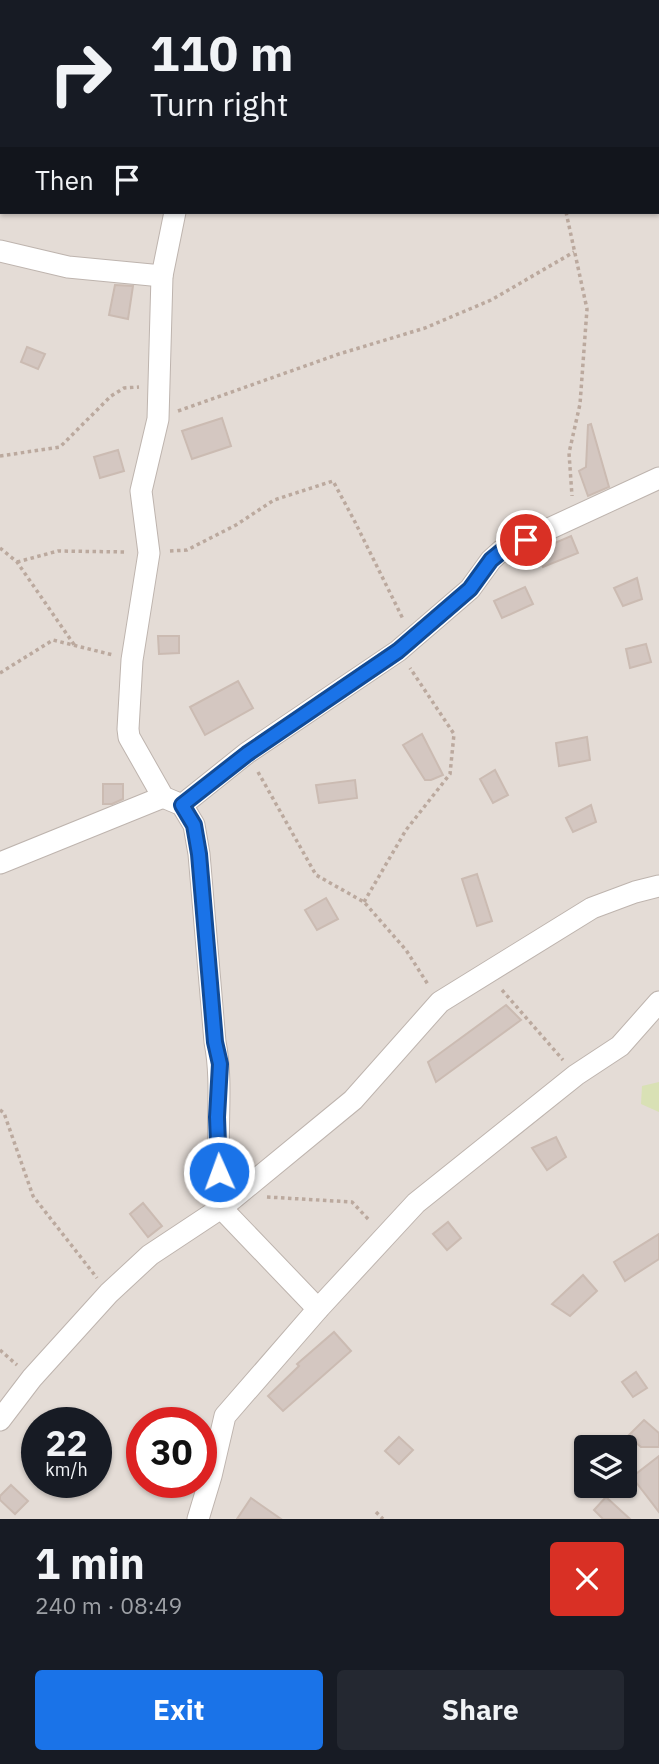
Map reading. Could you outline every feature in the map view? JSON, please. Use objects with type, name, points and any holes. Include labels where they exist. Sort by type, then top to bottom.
[{"type":"street","points":[[175,214],[162,276],[158,419],[140,498],[149,553],[132,660],[128,733],[172,801],[194,825],[199,854],[215,1042],[220,1064],[217,1117],[219,1172],[230,1201],[228,1214],[318,1309]]},
{"type":"street","points":[[0,251],[68,267],[162,276]]},
{"type":"street","points":[[0,863],[172,801],[247,754],[405,644],[470,589],[491,560],[502,551],[659,478]]},
{"type":"street","points":[[0,1420],[32,1378],[109,1293],[150,1255],[230,1201],[353,1100],[440,1002],[592,908],[635,891],[659,886]]},
{"type":"street","points":[[198,1519],[212,1476],[225,1416],[318,1309],[416,1203],[576,1075],[620,1046],[659,1002]]},
{"type":"path","points":[[566,214],[587,309],[580,404],[569,453],[575,518]]},
{"type":"path","points":[[158,419],[339,354],[425,328],[491,300],[574,252]]},
{"type":"path","points":[[0,456],[60,447],[111,396],[124,388],[158,386]]},
{"type":"path","points":[[17,562],[58,551],[149,553],[187,550],[274,500],[332,481],[354,520],[405,644],[454,734],[450,774],[406,830],[365,902]]},
{"type":"path","points":[[0,548],[17,562],[76,647]]},
{"type":"path","points":[[0,673],[52,640],[132,660]]},
{"type":"path","points":[[247,754],[316,874],[365,902],[406,950],[440,1002]]},
{"type":"path","points":[[488,974],[576,1075]]},
{"type":"path","points":[[0,1110],[4,1113],[33,1196],[109,1293]]},
{"type":"path","points":[[230,1201],[352,1202],[384,1237]]},
{"type":"path","points":[[376,1512],[383,1519]]},
{"type":"shaded area","points":[[0,214],[659,214],[659,1519],[0,1519]]},
{"type":"green space","points":[[659,1082],[659,1112],[641,1104],[642,1086]]},
{"type":"building","points":[[115,285],[133,286],[128,319],[109,315]]},
{"type":"building","points":[[27,347],[45,354],[38,369],[21,362]]},
{"type":"building","points":[[222,418],[231,446],[192,459],[182,431]]},
{"type":"building","points":[[591,424],[609,487],[588,496],[579,471],[586,467],[588,425]]},
{"type":"building","points":[[118,450],[124,471],[100,478],[94,457]]},
{"type":"building","points":[[571,536],[578,553],[543,567],[536,551]]},
{"type":"building","points":[[637,578],[642,599],[623,606],[614,588]]},
{"type":"building","points":[[525,587],[533,604],[502,618],[494,601]]},
{"type":"building","points":[[158,636],[179,636],[179,653],[159,654]]},
{"type":"building","points":[[646,644],[651,662],[630,668],[626,649]]},
{"type":"building","points":[[238,681],[253,708],[205,735],[190,707]]},
{"type":"building","points":[[422,734],[443,775],[431,780],[425,780],[403,745]]},
{"type":"building","points":[[587,737],[590,760],[559,766],[556,743]]},
{"type":"building","points":[[495,770],[508,795],[493,803],[480,779]]},
{"type":"building","points":[[355,780],[357,798],[319,803],[316,785]]},
{"type":"building","points":[[103,784],[123,784],[123,799],[112,804],[103,804]]},
{"type":"building","points":[[591,805],[596,822],[573,832],[566,818]]},
{"type":"building","points":[[477,874],[492,921],[477,926],[462,879]]},
{"type":"building","points":[[326,898],[338,919],[317,930],[305,910]]},
{"type":"building","points":[[506,1005],[521,1020],[436,1082],[428,1062]]},
{"type":"building","points":[[556,1137],[566,1157],[547,1170],[532,1148]]},
{"type":"building","points":[[143,1203],[162,1226],[148,1237],[130,1214]]},
{"type":"building","points":[[448,1222],[461,1238],[447,1250],[433,1234]]},
{"type":"building","points":[[659,1234],[659,1259],[625,1281],[614,1262]]},
{"type":"building","points":[[583,1275],[597,1291],[570,1316],[552,1304]]},
{"type":"building","points":[[334,1332],[351,1351],[283,1411],[268,1396],[299,1366],[297,1364]]},
{"type":"building","points":[[636,1372],[647,1388],[633,1397],[622,1382]]},
{"type":"building","points":[[644,1420],[659,1433],[659,1447],[641,1447],[637,1444],[637,1435],[629,1435]]},
{"type":"building","points":[[399,1437],[413,1450],[399,1464],[385,1451]]},
{"type":"building","points":[[659,1456],[659,1512],[637,1483],[637,1473]]},
{"type":"building","points":[[11,1485],[21,1494],[21,1498],[28,1501],[15,1514],[0,1500],[0,1496]]},
{"type":"building","points":[[251,1498],[281,1519],[237,1519]]},
{"type":"building","points":[[607,1498],[630,1519],[603,1519],[594,1510]]},
{"type":"route","points":[[219,1172],[217,1117],[220,1064],[215,1042],[211,970],[194,825],[182,805],[247,754],[398,651],[411,637],[470,589],[491,560],[502,551],[526,540]]}]
